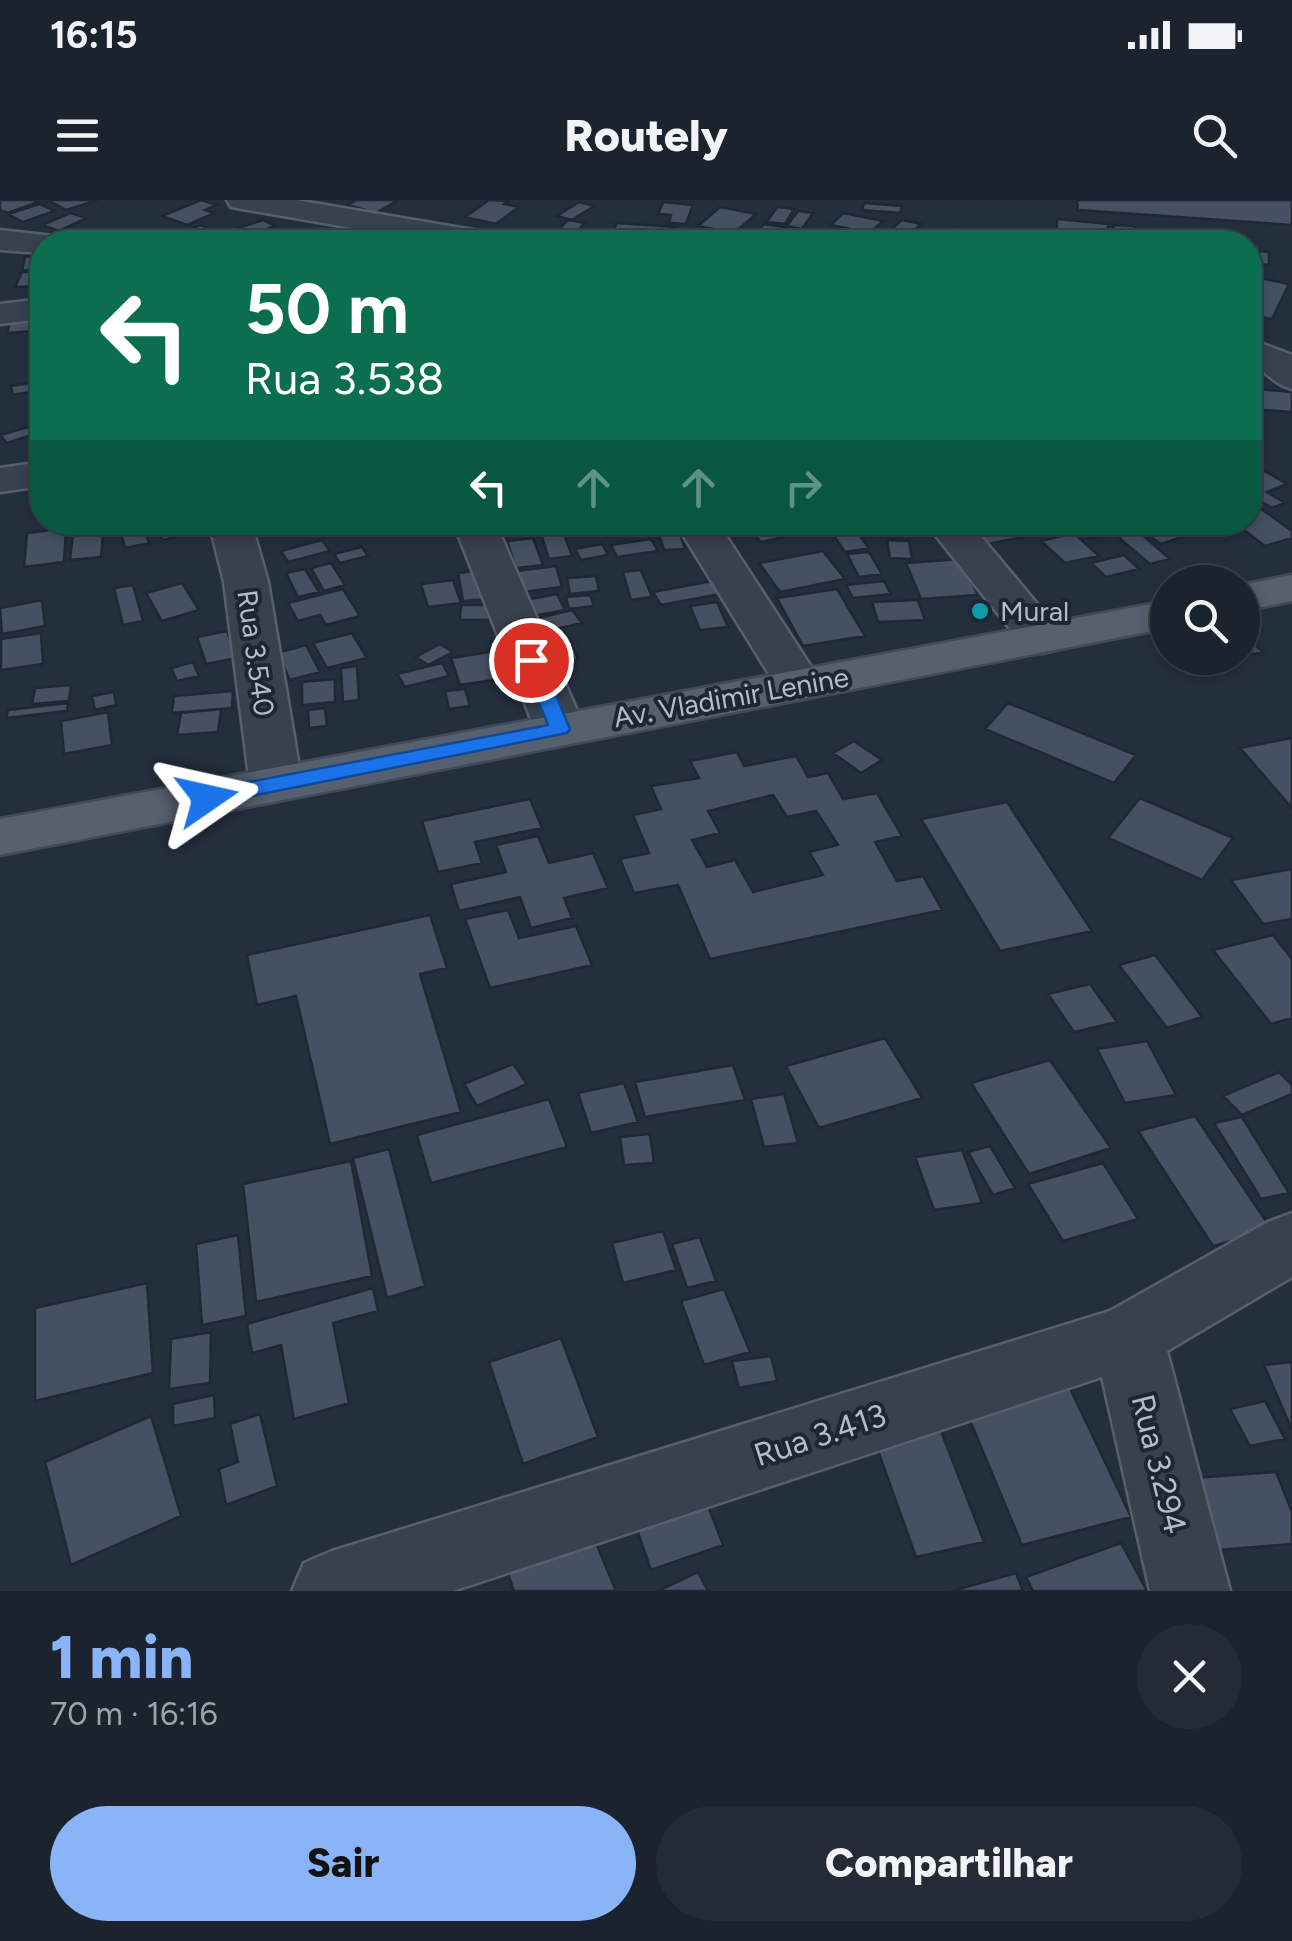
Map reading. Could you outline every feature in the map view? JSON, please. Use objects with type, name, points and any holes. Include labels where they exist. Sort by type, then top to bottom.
[{"type":"main road","points":[[1260,594],[1292,588]]},
{"type":"main road","name":"Av. Vladimir Lenine","points":[[0,837],[1150,618]]},
{"type":"street","points":[[242,200],[406,230]]},
{"type":"street","points":[[385,230],[393,228]]},
{"type":"street","points":[[0,240],[30,242]]},
{"type":"street","points":[[0,314],[30,310]]},
{"type":"street","points":[[1262,355],[1279,363],[1292,381]]},
{"type":"street","points":[[1262,380],[1292,381]]},
{"type":"street","points":[[0,480],[30,476]]},
{"type":"street","name":"Rua 3.540","points":[[233,535],[246,582],[276,784]]},
{"type":"street","points":[[479,535],[560,729]]},
{"type":"street","points":[[704,535],[798,685]]},
{"type":"street","points":[[957,535],[1042,640]]},
{"type":"street","name":"Rua 3.413","points":[[332,1591],[1128,1337],[1292,1242]]},
{"type":"street","name":"Rua 3.294","points":[[1128,1337],[1190,1591]]},
{"type":"building","points":[[0,200],[38,202],[8,213],[0,210]]},
{"type":"building","points":[[48,200],[98,200],[66,210]]},
{"type":"building","points":[[201,200],[217,205],[205,210],[215,213],[187,225],[162,216]]},
{"type":"building","points":[[357,200],[398,200],[376,213],[347,205]]},
{"type":"building","points":[[489,200],[508,201],[504,204],[519,207],[496,224],[465,217]]},
{"type":"building","points":[[1077,200],[1292,200],[1292,225],[1078,210]]},
{"type":"building","points":[[579,202],[594,206],[572,220],[557,216]]},
{"type":"building","points":[[663,202],[693,205],[686,224],[669,223],[671,215],[658,214]]},
{"type":"building","points":[[864,203],[902,206],[900,213],[862,210]]},
{"type":"building","points":[[40,204],[55,211],[23,222],[8,214]]},
{"type":"building","points":[[720,207],[756,214],[737,230],[698,226]]},
{"type":"building","points":[[777,207],[794,209],[785,224],[767,222]]},
{"type":"building","points":[[798,211],[813,213],[802,229],[787,226]]},
{"type":"building","points":[[70,213],[87,218],[61,230],[42,225]]},
{"type":"building","points":[[843,213],[883,221],[873,230],[831,225]]},
{"type":"building","points":[[1057,219],[1109,224],[1107,230],[1057,230]]},
{"type":"building","points":[[263,220],[275,226],[264,230],[235,229]]},
{"type":"building","points":[[568,220],[585,223],[578,230],[558,230]]},
{"type":"building","points":[[902,220],[921,224],[914,230],[890,230]]},
{"type":"building","points":[[617,223],[676,227],[674,230],[614,229]]},
{"type":"building","points":[[764,224],[790,228],[788,230],[759,230]]},
{"type":"building","points":[[1113,225],[1134,226],[1136,230],[1114,230]]},
{"type":"building","points":[[1262,251],[1269,252],[1269,265],[1262,264]]},
{"type":"building","points":[[30,256],[30,270],[22,271],[25,257]]},
{"type":"building","points":[[22,272],[30,272],[30,286],[15,287]]},
{"type":"building","points":[[1262,278],[1289,284],[1272,319],[1262,317]]},
{"type":"building","points":[[30,316],[30,331],[7,333],[12,317]]},
{"type":"building","points":[[30,383],[30,392],[13,395],[11,386]]},
{"type":"building","points":[[1262,389],[1292,392],[1292,412],[1263,410]]},
{"type":"building","points":[[30,427],[30,436],[7,443],[0,435]]},
{"type":"building","points":[[1262,469],[1287,484],[1267,492],[1285,503],[1272,508],[1262,502]]},
{"type":"building","points":[[1262,510],[1292,531],[1292,538],[1265,546],[1251,535],[1262,535]]},
{"type":"building","points":[[27,533],[66,535],[64,562],[24,567]]},
{"type":"building","points":[[73,535],[103,535],[101,557],[70,560]]},
{"type":"building","points":[[122,535],[146,535],[149,543],[125,548]]},
{"type":"building","points":[[161,535],[187,535],[162,540]]},
{"type":"building","points":[[541,535],[564,535],[572,556],[549,559]]},
{"type":"building","points":[[659,535],[680,535],[685,549],[664,550]]},
{"type":"building","points":[[755,535],[794,535],[761,542]]},
{"type":"building","points":[[833,535],[860,535],[869,548],[845,552]]},
{"type":"building","points":[[979,535],[1028,536],[987,544]]},
{"type":"building","points":[[1076,535],[1099,556],[1065,563],[1041,541]]},
{"type":"building","points":[[1142,535],[1170,559],[1150,564],[1118,537]]},
{"type":"building","points":[[1148,535],[1188,535],[1161,544]]},
{"type":"building","points":[[533,538],[543,565],[516,568],[507,541]]},
{"type":"building","points":[[651,539],[658,551],[617,557],[611,545]]},
{"type":"building","points":[[322,540],[330,551],[288,562],[281,551]]},
{"type":"building","points":[[887,540],[909,541],[912,559],[890,558]]},
{"type":"building","points":[[602,544],[608,555],[581,560],[575,549]]},
{"type":"building","points":[[362,547],[368,556],[340,563],[334,554]]},
{"type":"building","points":[[823,551],[845,579],[780,592],[759,563]]},
{"type":"building","points":[[869,552],[882,574],[859,577],[847,554]]},
{"type":"building","points":[[1124,555],[1139,569],[1106,577],[1091,563]]},
{"type":"building","points":[[960,559],[978,595],[921,599],[906,563]]},
{"type":"building","points":[[331,563],[345,585],[324,591],[311,568]]},
{"type":"building","points":[[556,566],[562,587],[522,592],[516,571]]},
{"type":"building","points":[[305,569],[319,592],[298,597],[286,573]]},
{"type":"building","points":[[483,570],[489,599],[463,601],[458,573]]},
{"type":"building","points":[[641,570],[652,597],[631,600],[623,572]]},
{"type":"building","points":[[596,576],[599,591],[570,594],[567,578]]},
{"type":"building","points":[[723,579],[731,592],[661,605],[653,592]]},
{"type":"building","points":[[453,580],[461,603],[428,607],[421,584]]},
{"type":"building","points":[[884,581],[891,594],[853,598],[846,585]]},
{"type":"building","points":[[182,583],[199,610],[162,621],[146,593]]},
{"type":"building","points":[[133,585],[143,621],[123,625],[114,588]]},
{"type":"building","points":[[343,589],[360,616],[326,625],[320,615],[298,621],[288,603]]},
{"type":"building","points":[[837,589],[865,636],[803,646],[777,598]]},
{"type":"building","points":[[557,594],[565,610],[528,617],[520,601]]},
{"type":"building","points":[[590,595],[594,606],[569,609],[566,597]]},
{"type":"building","points":[[42,600],[45,626],[2,634],[0,608]]},
{"type":"building","points":[[918,600],[925,620],[878,622],[872,602]]},
{"type":"building","points":[[717,602],[728,627],[700,630],[690,606]]},
{"type":"building","points":[[461,605],[490,605],[489,620],[460,620]]},
{"type":"building","points":[[572,610],[582,623],[543,632],[534,619]]},
{"type":"building","points":[[227,631],[237,658],[206,664],[197,637]]},
{"type":"building","points":[[41,633],[43,664],[1,670],[1,639]]},
{"type":"building","points":[[352,633],[367,658],[327,668],[313,643]]},
{"type":"building","points":[[568,638],[578,659],[551,664],[541,643]]},
{"type":"building","points":[[440,644],[453,652],[428,665],[416,657]]},
{"type":"building","points":[[306,645],[320,672],[290,680],[277,653]]},
{"type":"building","points":[[496,651],[506,678],[460,685],[451,658]]},
{"type":"building","points":[[193,662],[199,676],[177,681],[171,668]]},
{"type":"building","points":[[442,663],[449,676],[405,687],[397,674]]},
{"type":"building","points":[[357,666],[359,700],[343,702],[341,668]]},
{"type":"building","points":[[335,679],[335,702],[302,705],[302,682]]},
{"type":"building","points":[[71,685],[69,701],[32,704],[35,688]]},
{"type":"building","points":[[465,689],[470,706],[449,709],[445,691]]},
{"type":"building","points":[[233,691],[232,708],[172,713],[174,696]]},
{"type":"building","points":[[114,692],[116,705],[95,710],[92,696]]},
{"type":"building","points":[[68,703],[67,711],[6,718],[8,710]]},
{"type":"building","points":[[1008,703],[1136,755],[1114,783],[985,729]]},
{"type":"building","points":[[325,708],[327,726],[309,728],[308,710]]},
{"type":"building","points":[[221,709],[218,732],[177,735],[181,713]]},
{"type":"building","points":[[108,712],[112,745],[64,754],[61,721]]},
{"type":"building","points":[[1292,738],[1292,808],[1240,748]]},
{"type":"building","points":[[854,741],[882,760],[861,773],[833,753]]},
{"type":"building","points":[[737,752],[744,766],[796,756],[808,777],[828,773],[843,799],[877,793],[902,836],[875,842],[897,881],[923,876],[942,910],[710,959],[678,885],[634,893],[620,859],[649,853],[633,815],[661,809],[651,786],[699,778],[690,761]],"holes":[[[773,795],[787,817],[816,811],[838,845],[809,852],[823,875],[753,892],[735,860],[707,867],[692,840],[720,833],[708,811]]]},
{"type":"building","points":[[1140,798],[1233,838],[1202,880],[1108,838]]},
{"type":"building","points":[[530,799],[542,828],[475,842],[482,863],[438,872],[422,821]]},
{"type":"building","points":[[1007,802],[1092,931],[1000,951],[921,819]]},
{"type":"building","points":[[538,836],[549,863],[593,853],[608,888],[564,898],[572,918],[531,928],[520,897],[459,911],[451,884],[506,872],[496,845]]},
{"type":"building","points":[[1292,869],[1292,919],[1263,924],[1231,880]]},
{"type":"building","points":[[508,910],[519,938],[576,926],[592,965],[490,988],[465,919]]},
{"type":"building","points":[[430,915],[447,968],[420,974],[461,1112],[330,1144],[296,996],[257,1005],[247,955]]},
{"type":"building","points":[[1273,935],[1292,959],[1292,1018],[1271,1024],[1213,950]]},
{"type":"building","points":[[1155,955],[1202,1017],[1167,1028],[1119,965]]},
{"type":"building","points":[[1090,984],[1117,1022],[1074,1032],[1048,994]]},
{"type":"building","points":[[885,1038],[922,1098],[819,1128],[786,1066]]},
{"type":"building","points":[[1147,1041],[1176,1095],[1125,1103],[1097,1049]]},
{"type":"building","points":[[1050,1060],[1111,1148],[1029,1174],[971,1083]]},
{"type":"building","points":[[513,1064],[527,1084],[477,1106],[464,1084]]},
{"type":"building","points":[[733,1065],[745,1100],[645,1117],[635,1082]]},
{"type":"building","points":[[1279,1072],[1292,1085],[1292,1094],[1242,1115],[1223,1096]]},
{"type":"building","points":[[624,1083],[638,1122],[591,1133],[578,1093]]},
{"type":"building","points":[[784,1094],[798,1143],[764,1147],[751,1099]]},
{"type":"building","points":[[549,1099],[567,1147],[431,1183],[417,1135]]},
{"type":"building","points":[[1195,1116],[1272,1230],[1213,1246],[1138,1131]]},
{"type":"building","points":[[1242,1117],[1289,1193],[1261,1199],[1214,1123]]},
{"type":"building","points":[[650,1134],[654,1163],[624,1165],[620,1137]]},
{"type":"building","points":[[990,1146],[1015,1188],[993,1195],[968,1152]]},
{"type":"building","points":[[389,1149],[425,1286],[387,1298],[353,1158]]},
{"type":"building","points":[[962,1150],[982,1203],[934,1210],[915,1157]]},
{"type":"building","points":[[351,1161],[372,1276],[256,1302],[243,1184]]},
{"type":"building","points":[[1103,1163],[1138,1219],[1063,1241],[1028,1184]]},
{"type":"building","points":[[663,1231],[676,1270],[623,1283],[612,1243]]},
{"type":"building","points":[[238,1235],[246,1316],[202,1325],[196,1244]]},
{"type":"building","points":[[700,1237],[716,1281],[687,1288],[672,1244]]},
{"type":"building","points":[[147,1283],[153,1373],[35,1401],[35,1308]]},
{"type":"building","points":[[373,1288],[378,1311],[333,1323],[349,1403],[294,1419],[281,1345],[252,1353],[247,1324]]},
{"type":"building","points":[[724,1289],[750,1352],[704,1365],[681,1301]]},
{"type":"building","points":[[211,1332],[210,1383],[169,1389],[171,1339]]},
{"type":"building","points":[[561,1338],[598,1437],[523,1464],[489,1362]]},
{"type":"building","points":[[771,1356],[777,1381],[739,1388],[732,1361]]},
{"type":"building","points":[[1292,1362],[1292,1430],[1264,1365]]},
{"type":"building","points":[[1067,1382],[1131,1517],[1022,1545],[964,1406]]},
{"type":"building","points":[[214,1395],[215,1418],[173,1426],[173,1404]]},
{"type":"building","points":[[1265,1401],[1285,1439],[1250,1446],[1230,1409]]},
{"type":"building","points":[[260,1414],[277,1486],[226,1505],[219,1469],[238,1462],[230,1424]]},
{"type":"building","points":[[151,1416],[181,1516],[71,1565],[45,1462]]},
{"type":"building","points":[[941,1431],[984,1542],[916,1557],[876,1445]]},
{"type":"building","points":[[1276,1472],[1292,1512],[1292,1544],[1218,1550],[1193,1478]]},
{"type":"building","points":[[707,1503],[723,1545],[651,1570],[636,1527]]},
{"type":"building","points":[[586,1519],[616,1591],[514,1591],[501,1554]]},
{"type":"building","points":[[1121,1543],[1147,1591],[1033,1591],[1026,1577]]},
{"type":"building","points":[[698,1572],[708,1591],[658,1591]]},
{"type":"building","points":[[1016,1573],[1023,1591],[952,1591]]},
{"type":"place","name":"Mural","points":[[980,611]]},
{"type":"route","points":[[207,798],[560,729],[531,660]]}]
